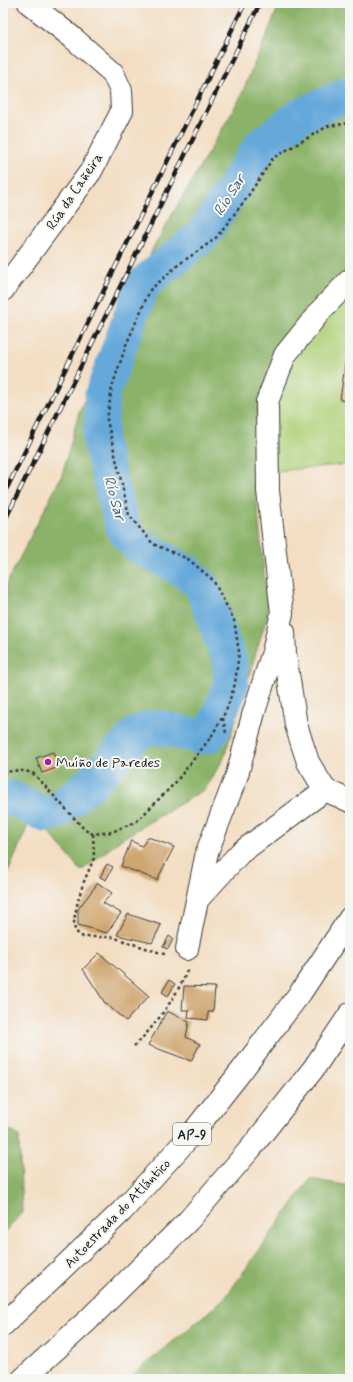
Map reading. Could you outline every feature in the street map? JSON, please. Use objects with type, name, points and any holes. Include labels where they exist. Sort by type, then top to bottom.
[{"type":"main road","name":"Rúa da Cañeira","points":[[3,290],[91,171],[122,111],[121,91],[113,73],[73,38],[29,3]]},
{"type":"main road","points":[[350,280],[322,309],[285,355],[267,402],[268,491],[282,613],[285,654],[296,725],[308,762],[325,790],[350,801]]},
{"type":"main road","points":[[187,949],[207,852],[237,775],[254,712],[273,652],[282,613]]},
{"type":"main road","points":[[197,900],[240,853],[325,790]]},
{"type":"main road","name":"Autoestrada do Atlántico","points":[[3,1325],[122,1211],[192,1135],[301,992],[350,918]]},
{"type":"main road","points":[[23,1379],[87,1322],[188,1221],[261,1136],[314,1068],[350,1014]]},
{"type":"path","points":[[3,774],[8,771],[26,770],[34,774],[85,830],[93,834],[112,832],[137,821],[175,783],[211,738],[223,717],[235,684],[239,652],[234,620],[213,580],[188,559],[153,544],[129,515],[107,420],[112,387],[126,345],[150,290],[178,265],[215,239],[246,199],[273,158],[328,126],[350,123]]},
{"type":"path","points":[[223,717],[225,729]]},
{"type":"path","points":[[93,834],[94,858],[78,900],[74,920],[75,931],[84,937],[112,937],[170,956],[187,949],[188,968],[184,981],[155,1023],[134,1046]]},
{"type":"green space","points":[[280,3],[350,3],[350,295],[323,322],[290,360],[254,473],[268,613],[224,758],[205,789],[123,838],[81,871],[33,813],[3,885],[3,591],[62,475],[79,412],[154,246],[240,98]]},
{"type":"green space","points":[[350,295],[350,464],[254,473],[290,360],[323,322]]},
{"type":"green space","points":[[3,1126],[19,1136],[22,1212],[3,1235]]},
{"type":"green space","points":[[310,1179],[350,1186],[350,1379],[128,1379],[225,1298]]},
{"type":"building","points":[[346,358],[350,359],[350,402],[340,400]]},
{"type":"building","name":"Muíño de Paredes","points":[[53,752],[59,767],[42,773],[36,758]]},
{"type":"building","points":[[148,837],[174,847],[157,880],[121,866],[131,841],[142,846]]},
{"type":"building","points":[[107,864],[113,867],[106,880],[100,877]]},
{"type":"building","points":[[98,883],[112,893],[103,903],[121,913],[107,933],[78,925],[78,909]]},
{"type":"building","points":[[128,914],[161,925],[152,943],[117,935]]},
{"type":"building","points":[[169,936],[173,939],[168,949],[163,947]]},
{"type":"building","points":[[99,953],[149,996],[126,1021],[105,1003],[83,969]]},
{"type":"building","points":[[169,980],[175,984],[168,996],[162,992]]},
{"type":"building","points":[[184,986],[215,987],[213,1012],[208,1012],[208,1020],[188,1018],[189,1010],[182,1010]]},
{"type":"building","points":[[167,1011],[189,1022],[186,1037],[200,1044],[191,1061],[148,1045]]},
{"type":"waterway","name":"Río Sar","points":[[3,799],[12,798],[45,815],[56,812],[93,781],[136,734],[148,728],[163,728],[200,737],[208,736],[213,729],[231,685],[230,661],[202,586],[187,572],[137,545],[123,528],[100,442],[102,395],[142,285],[203,235],[261,145],[298,117],[350,93]]},
{"type":"railway","points":[[3,496],[245,3]]},
{"type":"railway","points":[[3,524],[260,3]]},
{"type":"place","name":"Muíño de Paredes","points":[[48,762]]}]
